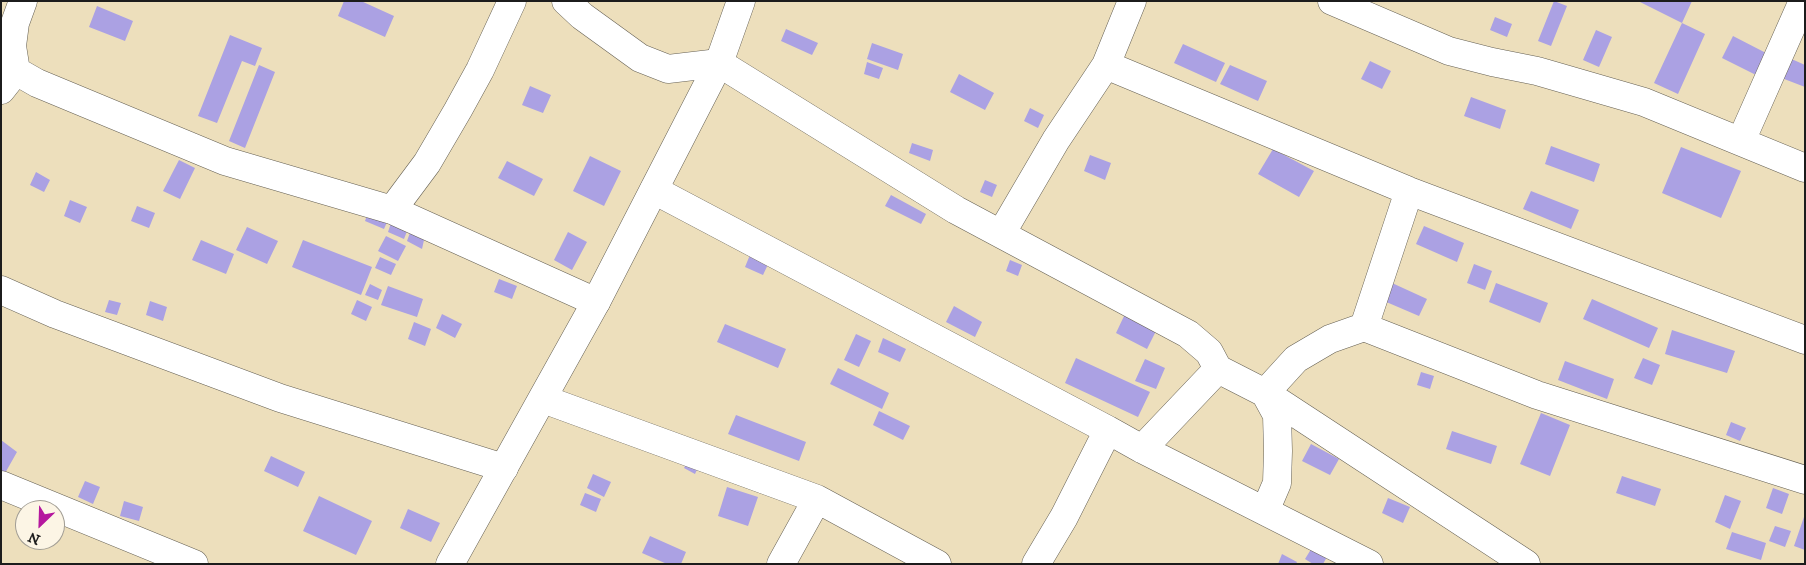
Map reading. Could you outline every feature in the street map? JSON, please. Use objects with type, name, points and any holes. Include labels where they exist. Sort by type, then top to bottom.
[{"type":"street","points":[[23,1],[15,23],[9,80],[37,83],[224,161],[392,210],[596,302]]},
{"type":"street","points":[[392,210],[427,163],[454,117],[480,70],[512,1]]},
{"type":"street","points":[[566,1],[582,16],[640,58],[668,69],[719,63],[956,210],[1188,334],[1209,352],[1218,369],[1265,393],[1526,564]]},
{"type":"street","points":[[450,564],[596,302],[654,190],[719,63],[741,1]]},
{"type":"street","points":[[1001,234],[1056,140],[1106,66],[1132,1]]},
{"type":"street","points":[[1332,1],[1449,51],[1537,71],[1644,102],[1805,168]]},
{"type":"street","points":[[1741,141],[1802,1]]},
{"type":"street","points":[[1106,66],[1409,191],[1805,340]]},
{"type":"street","points":[[654,190],[1142,449],[1370,564]]},
{"type":"street","points":[[1364,326],[1409,191]]},
{"type":"street","points":[[1,290],[55,314],[280,398],[504,468]]},
{"type":"street","points":[[1265,393],[1296,359],[1330,339],[1364,326],[1537,395],[1805,480]]},
{"type":"street","points":[[1142,449],[1218,369]]},
{"type":"street","points":[[1265,393],[1277,415],[1278,451],[1277,483],[1265,511]]},
{"type":"street","points":[[542,398],[818,499],[937,564]]},
{"type":"street","points":[[1036,564],[1064,517],[1108,430]]},
{"type":"street","points":[[1,485],[194,564]]},
{"type":"street","points":[[781,564],[818,499]]},
{"type":"building","points":[[344,1],[361,1],[394,16],[385,37],[338,16]]},
{"type":"building","points":[[1554,1],[1567,6],[1551,46],[1538,41]]},
{"type":"building","points":[[1638,1],[1692,1],[1682,23]]},
{"type":"building","points":[[97,6],[133,21],[125,41],[89,27]]},
{"type":"building","points":[[1495,17],[1512,24],[1507,37],[1490,30]]},
{"type":"building","points":[[1682,23],[1705,34],[1678,94],[1654,83]]},
{"type":"building","points":[[786,29],[818,43],[812,55],[781,41]]},
{"type":"building","points":[[1596,30],[1612,37],[1599,67],[1583,60]]},
{"type":"building","points":[[230,35],[262,48],[255,66],[242,61],[217,123],[198,116]]},
{"type":"building","points":[[1733,36],[1766,53],[1756,75],[1722,58]]},
{"type":"building","points":[[872,43],[903,54],[898,70],[867,59]]},
{"type":"building","points":[[1183,44],[1225,63],[1216,82],[1174,63]]},
{"type":"building","points":[[1787,57],[1805,65],[1805,87],[1779,77]]},
{"type":"building","points":[[1370,61],[1391,71],[1382,89],[1361,79]]},
{"type":"building","points":[[867,62],[883,68],[879,79],[864,74]]},
{"type":"building","points":[[259,65],[275,72],[245,148],[229,141]]},
{"type":"building","points":[[1230,65],[1267,81],[1258,101],[1220,84]]},
{"type":"building","points":[[959,74],[994,93],[985,110],[950,92]]},
{"type":"building","points":[[530,86],[551,95],[543,113],[522,105]]},
{"type":"building","points":[[1471,97],[1506,110],[1500,129],[1464,116]]},
{"type":"building","points":[[1030,108],[1044,115],[1038,128],[1024,121]]},
{"type":"building","points":[[912,143],[933,150],[930,161],[909,153]]},
{"type":"building","points":[[1551,146],[1600,164],[1594,182],[1545,164]]},
{"type":"building","points":[[1681,147],[1741,171],[1721,218],[1662,193]]},
{"type":"building","points":[[1273,149],[1314,171],[1299,197],[1258,174]]},
{"type":"building","points":[[1090,155],[1111,163],[1105,180],[1084,171]]},
{"type":"building","points":[[590,156],[621,171],[604,206],[573,191]]},
{"type":"building","points":[[179,160],[195,168],[180,199],[163,191]]},
{"type":"building","points":[[507,161],[543,179],[534,196],[498,178]]},
{"type":"building","points":[[36,172],[50,180],[44,192],[30,185]]},
{"type":"building","points":[[985,180],[997,185],[992,197],[980,192]]},
{"type":"building","points":[[1531,191],[1579,210],[1571,229],[1523,209]]},
{"type":"building","points":[[891,195],[926,214],[921,224],[885,206]]},
{"type":"building","points":[[70,200],[87,207],[80,223],[64,216]]},
{"type":"building","points":[[137,206],[155,213],[149,228],[131,221]]},
{"type":"building","points":[[370,207],[390,215],[384,229],[365,221]]},
{"type":"building","points":[[392,220],[409,226],[404,239],[388,232]]},
{"type":"building","points":[[1424,226],[1464,243],[1457,262],[1416,244]]},
{"type":"building","points":[[247,227],[278,241],[267,264],[236,250]]},
{"type":"building","points":[[412,227],[426,231],[422,249],[407,241]]},
{"type":"building","points":[[568,232],[587,242],[572,270],[554,260]]},
{"type":"building","points":[[386,236],[406,246],[398,261],[378,251]]},
{"type":"building","points":[[201,240],[234,254],[226,274],[192,260]]},
{"type":"building","points":[[303,240],[372,267],[361,295],[292,267]]},
{"type":"building","points":[[752,250],[771,258],[763,275],[745,267]]},
{"type":"building","points":[[380,257],[396,264],[391,275],[375,268]]},
{"type":"building","points":[[1010,260],[1022,265],[1018,276],[1006,271]]},
{"type":"building","points":[[1474,264],[1492,271],[1485,290],[1467,283]]},
{"type":"building","points":[[499,279],[517,286],[512,299],[494,292]]},
{"type":"building","points":[[1392,283],[1427,299],[1419,316],[1384,301]]},
{"type":"building","points":[[1496,283],[1548,303],[1540,323],[1489,302]]},
{"type":"building","points":[[370,284],[382,290],[378,300],[365,295]]},
{"type":"building","points":[[388,286],[423,299],[417,317],[381,305]]},
{"type":"building","points":[[1592,299],[1658,328],[1649,348],[1583,319]]},
{"type":"building","points":[[109,300],[121,303],[117,315],[105,312]]},
{"type":"building","points":[[357,300],[372,307],[366,321],[351,314]]},
{"type":"building","points":[[150,301],[167,307],[163,321],[146,315]]},
{"type":"building","points":[[954,306],[982,322],[975,337],[946,322]]},
{"type":"building","points":[[442,314],[462,324],[455,338],[436,328]]},
{"type":"building","points":[[1125,314],[1157,329],[1147,349],[1116,333]]},
{"type":"building","points":[[414,322],[431,329],[425,346],[408,339]]},
{"type":"building","points":[[725,324],[786,349],[778,368],[717,342]]},
{"type":"building","points":[[1672,330],[1735,351],[1727,373],[1665,354]]},
{"type":"building","points":[[856,334],[871,341],[859,367],[844,360]]},
{"type":"building","points":[[883,338],[906,349],[900,362],[878,352]]},
{"type":"building","points":[[1076,358],[1150,392],[1138,417],[1065,383]]},
{"type":"building","points":[[1643,358],[1660,365],[1652,385],[1634,378]]},
{"type":"building","points":[[1145,359],[1165,368],[1156,389],[1135,381]]},
{"type":"building","points":[[1565,361],[1614,379],[1607,399],[1558,380]]},
{"type":"building","points":[[838,368],[889,393],[882,409],[830,384]]},
{"type":"building","points":[[1421,372],[1434,376],[1430,389],[1417,385]]},
{"type":"building","points":[[879,411],[910,426],[903,440],[873,425]]},
{"type":"building","points":[[1541,413],[1570,425],[1550,476],[1520,464]]},
{"type":"building","points":[[736,415],[806,442],[799,461],[728,434]]},
{"type":"building","points":[[1731,422],[1746,428],[1740,441],[1726,435]]},
{"type":"building","points":[[1452,431],[1497,446],[1491,464],[1446,449]]},
{"type":"building","points":[[1,440],[17,452],[4,475],[1,473]]},
{"type":"building","points":[[1311,444],[1339,459],[1330,475],[1302,461]]},
{"type":"building","points":[[271,456],[305,472],[298,487],[264,471]]},
{"type":"building","points":[[688,460],[699,465],[695,474],[684,468]]},
{"type":"building","points":[[593,474],[611,482],[604,497],[587,488]]},
{"type":"building","points":[[1622,476],[1661,489],[1655,506],[1616,493]]},
{"type":"building","points":[[85,481],[100,487],[93,504],[78,497]]},
{"type":"building","points":[[727,487],[758,497],[748,526],[718,516]]},
{"type":"building","points":[[1773,488],[1789,494],[1782,514],[1766,508]]},
{"type":"building","points":[[585,493],[601,499],[596,512],[580,505]]},
{"type":"building","points":[[1725,495],[1741,501],[1730,529],[1715,522]]},
{"type":"building","points":[[319,496],[372,521],[356,555],[303,531]]},
{"type":"building","points":[[1388,498],[1410,507],[1403,523],[1382,513]]},
{"type":"building","points":[[124,501],[143,507],[139,521],[120,516]]},
{"type":"building","points":[[408,509],[440,523],[431,542],[400,528]]},
{"type":"building","points":[[1805,514],[1805,550],[1794,546]]},
{"type":"building","points":[[1775,526],[1791,531],[1785,547],[1769,541]]},
{"type":"building","points":[[1732,532],[1766,543],[1761,560],[1726,549]]},
{"type":"building","points":[[650,536],[686,552],[681,564],[667,564],[642,553]]},
{"type":"building","points":[[1313,546],[1328,555],[1323,564],[1313,564],[1305,559]]},
{"type":"building","points":[[1282,554],[1297,562],[1296,564],[1278,564]]}]
